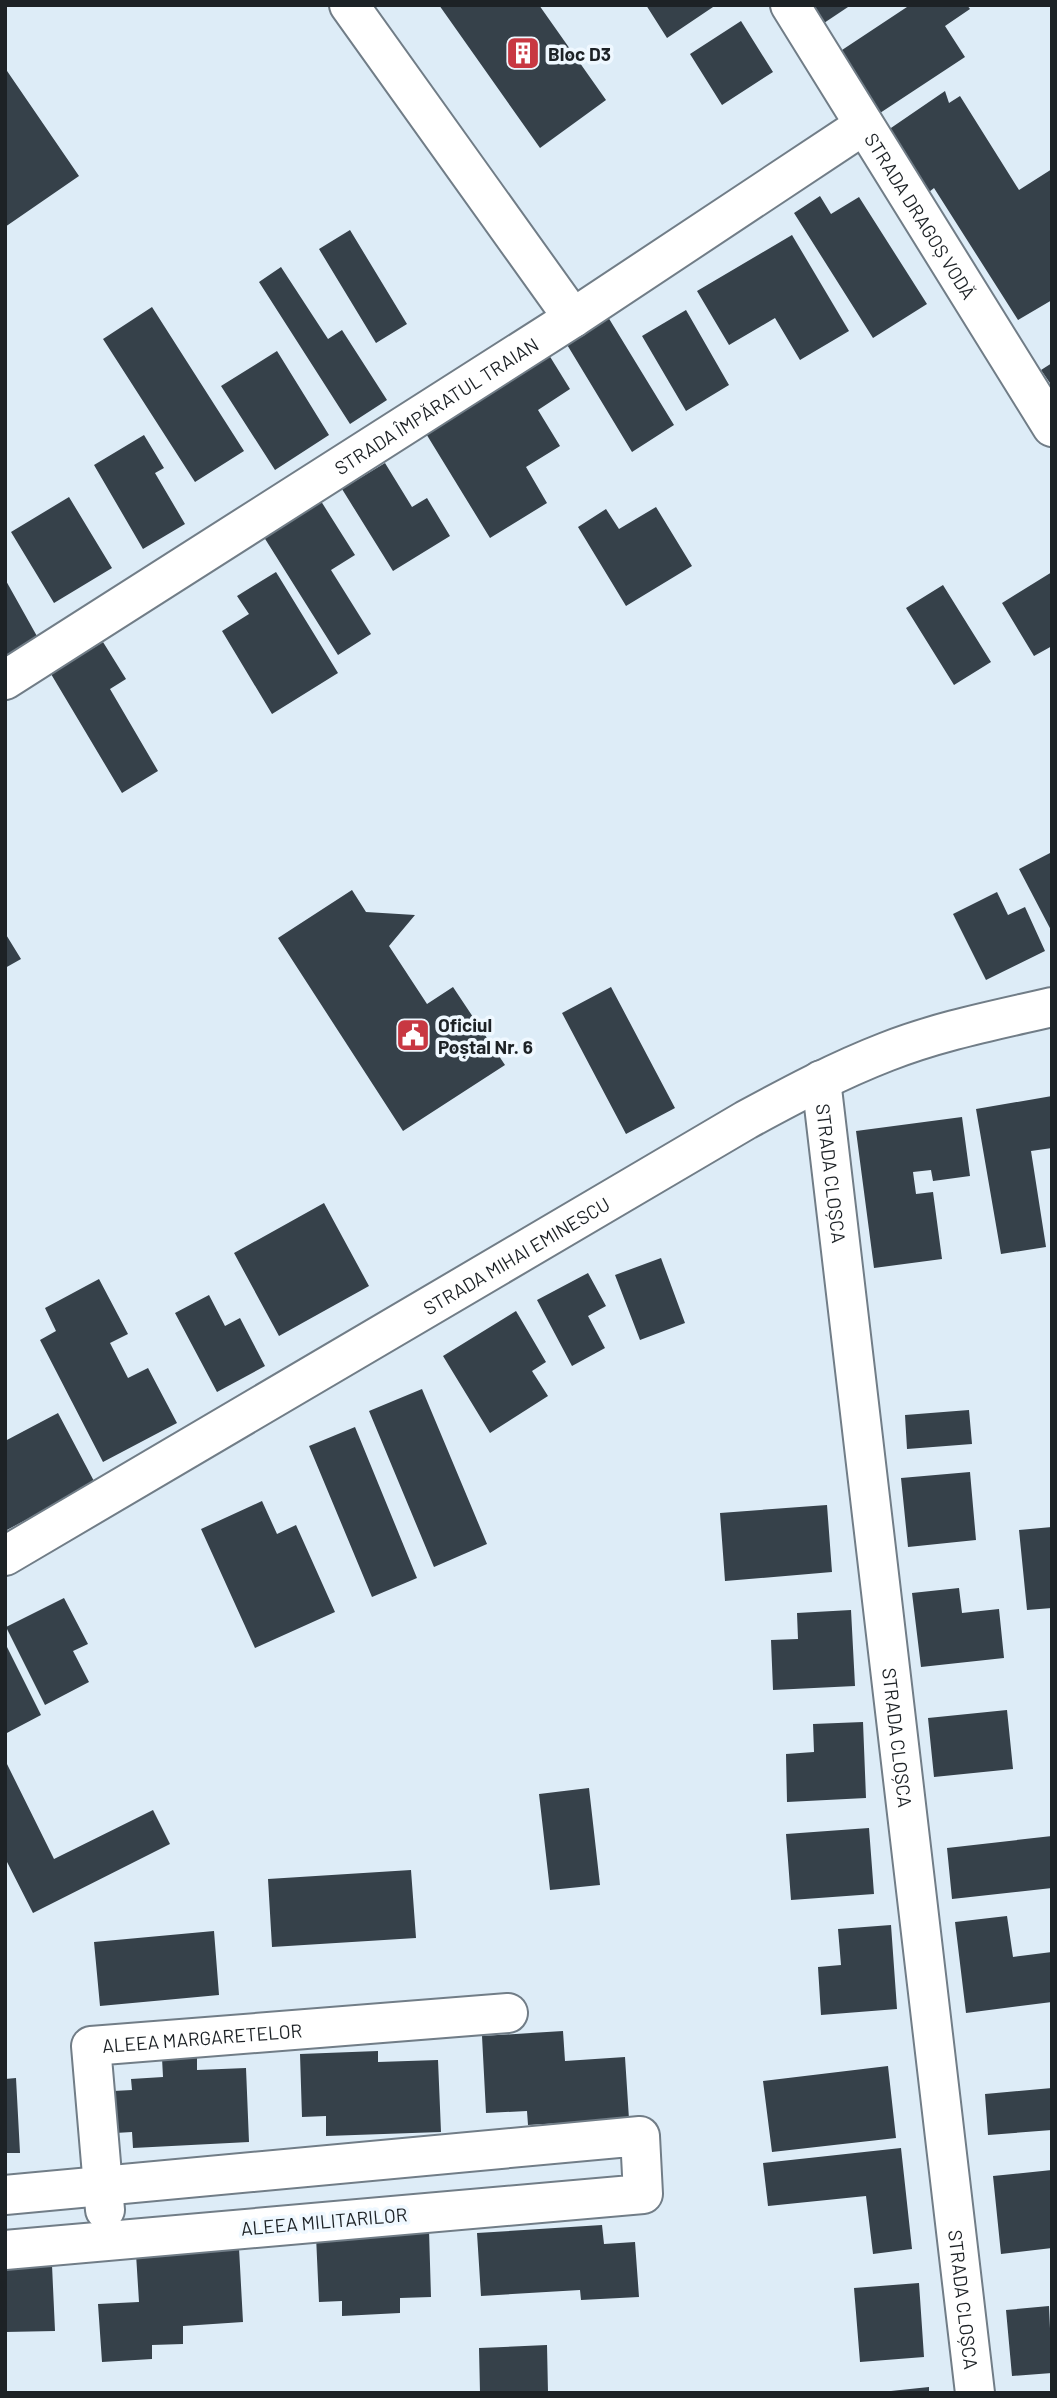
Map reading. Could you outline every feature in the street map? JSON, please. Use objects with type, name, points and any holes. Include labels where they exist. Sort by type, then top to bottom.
[{"type":"street","points":[[349,5],[573,318]]},
{"type":"street","name":"STRADA DRAGOȘ VODĂ","points":[[790,5],[1052,427]]},
{"type":"street","name":"STRADA ÎMPĂRATUL TRAIAN","points":[[5,680],[573,318],[864,125]]},
{"type":"street","name":"STRADA MIHAI EMINESCU","points":[[5,1556],[673,1162],[821,1080],[888,1051],[938,1035],[1052,1007]]},
{"type":"street","name":"STRADA CLOȘCA","points":[[821,1080],[975,2393]]},
{"type":"street","name":"ALEEA MARGARETELOR","points":[[107,2240],[91,2046],[508,2013]]},
{"type":"street","name":"ALEEA MILITARILOR","points":[[5,2250],[643,2193],[640,2136],[103,2187]]},
{"type":"street","points":[[5,2195],[103,2187]]},
{"type":"building","name":"Bloc D3","points":[[439,5],[539,5],[606,100],[540,148]]},
{"type":"building","points":[[646,5],[716,5],[667,38]]},
{"type":"building","points":[[808,5],[851,5],[821,25]]},
{"type":"building","points":[[910,5],[967,5],[970,9],[945,26],[965,57],[880,113],[839,52]]},
{"type":"building","points":[[741,21],[773,72],[722,105],[690,54]]},
{"type":"building","points":[[5,68],[79,176],[5,227]]},
{"type":"building","points":[[945,91],[949,103],[960,96],[1019,190],[1052,169],[1052,300],[1018,320],[934,188],[929,192],[888,130]]},
{"type":"building","points":[[820,196],[831,214],[859,197],[927,304],[873,338],[794,213]]},
{"type":"building","points":[[350,230],[407,324],[376,343],[319,249]]},
{"type":"building","points":[[792,235],[849,331],[800,360],[775,318],[729,345],[697,291]]},
{"type":"building","points":[[281,267],[328,339],[342,330],[387,400],[350,424],[259,282]]},
{"type":"building","points":[[152,307],[244,451],[195,482],[103,339]]},
{"type":"building","points":[[686,310],[729,385],[686,411],[642,336]]},
{"type":"building","points":[[608,317],[674,425],[632,452],[566,343]]},
{"type":"building","points":[[277,351],[329,435],[275,470],[221,386]]},
{"type":"building","points":[[549,355],[570,389],[538,410],[560,446],[526,467],[547,503],[490,538],[425,432]]},
{"type":"building","points":[[1052,363],[1052,386],[1041,370]]},
{"type":"building","points":[[144,435],[164,468],[155,473],[185,524],[143,549],[94,465]]},
{"type":"building","points":[[385,463],[412,507],[427,498],[450,536],[393,571],[342,489]]},
{"type":"building","points":[[69,497],[112,568],[54,603],[11,532]]},
{"type":"building","points":[[319,498],[355,555],[331,570],[371,634],[338,655],[262,534]]},
{"type":"building","points":[[656,507],[692,566],[626,606],[578,527],[606,509],[619,529]]},
{"type":"building","points":[[276,572],[338,673],[272,714],[222,631],[249,614],[237,596]]},
{"type":"building","points":[[1052,572],[1052,646],[1034,656],[1002,603]]},
{"type":"building","points":[[5,579],[38,638],[5,656]]},
{"type":"building","points":[[943,585],[991,662],[954,685],[906,608]]},
{"type":"building","points":[[103,642],[126,679],[110,689],[158,771],[122,793],[51,674]]},
{"type":"building","points":[[1052,852],[1052,932],[1019,869]]},
{"type":"building","name":"Oficiul Poștal Nr. 6","points":[[352,890],[366,912],[415,915],[389,946],[427,1004],[453,987],[505,1065],[403,1131],[278,938]]},
{"type":"building","points":[[997,892],[1008,915],[1025,907],[1045,951],[986,980],[953,914]]},
{"type":"building","points":[[5,933],[21,959],[5,968]]},
{"type":"building","points":[[611,987],[675,1108],[626,1134],[562,1013]]},
{"type":"building","points":[[1052,1096],[1052,1148],[1031,1151],[1046,1247],[1001,1254],[976,1109]]},
{"type":"building","points":[[962,1117],[970,1176],[933,1181],[931,1170],[913,1172],[916,1194],[933,1192],[942,1259],[874,1268],[856,1131]]},
{"type":"building","points":[[324,1203],[369,1286],[279,1336],[234,1253]]},
{"type":"building","points":[[661,1258],[685,1323],[640,1340],[615,1275]]},
{"type":"building","points":[[588,1273],[606,1306],[588,1316],[605,1348],[572,1366],[537,1300]]},
{"type":"building","points":[[99,1279],[128,1334],[110,1343],[128,1378],[148,1368],[177,1423],[103,1462],[40,1340],[56,1331],[45,1308]]},
{"type":"building","points":[[209,1295],[225,1326],[240,1318],[265,1366],[217,1392],[175,1313]]},
{"type":"building","points":[[516,1311],[546,1362],[532,1371],[548,1396],[490,1433],[443,1356]]},
{"type":"building","points":[[422,1389],[487,1544],[434,1567],[369,1411]]},
{"type":"building","points":[[969,1410],[972,1444],[907,1449],[905,1415]]},
{"type":"building","points":[[58,1413],[95,1483],[5,1531],[5,1441]]},
{"type":"building","points":[[355,1427],[417,1578],[372,1597],[309,1446]]},
{"type":"building","points":[[970,1472],[976,1540],[908,1547],[901,1478]]},
{"type":"building","points":[[262,1501],[277,1534],[296,1525],[335,1612],[255,1648],[201,1529]]},
{"type":"building","points":[[827,1505],[832,1572],[725,1581],[720,1513]]},
{"type":"building","points":[[1052,1527],[1052,1608],[1027,1610],[1019,1530]]},
{"type":"building","points":[[959,1588],[962,1613],[999,1609],[1004,1658],[921,1667],[912,1593]]},
{"type":"building","points":[[64,1598],[88,1644],[73,1651],[89,1682],[45,1705],[6,1627]]},
{"type":"building","points":[[851,1610],[855,1686],[773,1690],[771,1640],[798,1639],[797,1613]]},
{"type":"building","points":[[5,1643],[41,1715],[5,1734]]},
{"type":"building","points":[[1007,1710],[1013,1769],[934,1777],[928,1718]]},
{"type":"building","points":[[863,1722],[866,1798],[787,1802],[786,1754],[814,1752],[813,1724]]},
{"type":"building","points":[[5,1760],[54,1859],[153,1810],[170,1844],[33,1913],[5,1858]]},
{"type":"building","points":[[589,1788],[600,1885],[550,1890],[539,1794]]},
{"type":"building","points":[[869,1828],[874,1894],[791,1900],[786,1834]]},
{"type":"building","points":[[1052,1836],[1052,1888],[952,1899],[947,1848]]},
{"type":"building","points":[[411,1870],[416,1938],[272,1947],[268,1879]]},
{"type":"building","points":[[1007,1916],[1013,1957],[1052,1952],[1052,2002],[966,2013],[955,1922]]},
{"type":"building","points":[[891,1925],[897,2009],[821,2015],[818,1967],[841,1965],[838,1929]]},
{"type":"building","points":[[214,1931],[219,1995],[100,2006],[94,1942]]},
{"type":"building","points":[[563,2031],[565,2061],[625,2057],[629,2119],[528,2125],[527,2111],[486,2113],[482,2036]]},
{"type":"building","points":[[378,2051],[378,2062],[438,2060],[441,2132],[326,2136],[326,2116],[302,2117],[300,2054]]},
{"type":"building","points":[[197,2057],[197,2070],[246,2068],[249,2142],[133,2148],[132,2132],[115,2133],[113,2091],[132,2090],[131,2079],[163,2077],[162,2058]]},
{"type":"building","points":[[888,2066],[896,2138],[772,2152],[763,2081]]},
{"type":"building","points":[[16,2078],[20,2153],[5,2153],[5,2079]]},
{"type":"building","points":[[1052,2088],[1052,2130],[988,2135],[985,2094]]},
{"type":"building","points":[[901,2148],[912,2249],[873,2254],[866,2196],[768,2206],[763,2163]]},
{"type":"building","points":[[1052,2170],[1052,2248],[1001,2254],[993,2176]]},
{"type":"building","points":[[602,2225],[604,2244],[635,2242],[639,2297],[581,2300],[580,2290],[481,2296],[477,2233]]},
{"type":"building","points":[[429,2230],[431,2297],[400,2298],[400,2313],[342,2316],[342,2301],[319,2302],[316,2236]]},
{"type":"building","points":[[239,2248],[243,2322],[183,2326],[183,2344],[152,2345],[152,2359],[102,2362],[98,2304],[139,2302],[136,2254]]},
{"type":"building","points":[[52,2265],[55,2331],[5,2332],[5,2267]]},
{"type":"building","points":[[919,2283],[924,2357],[860,2362],[854,2288]]},
{"type":"building","points":[[1049,2306],[1052,2373],[1012,2376],[1006,2310]]},
{"type":"building","points":[[547,2345],[548,2393],[480,2393],[479,2348]]},
{"type":"building","points":[[929,2387],[929,2393],[891,2393],[891,2391]]},
{"type":"place","name":"Bloc D3","points":[[523,53]]},
{"type":"place","name":"Oficiul Poștal Nr. 6","points":[[413,1035]]}]
